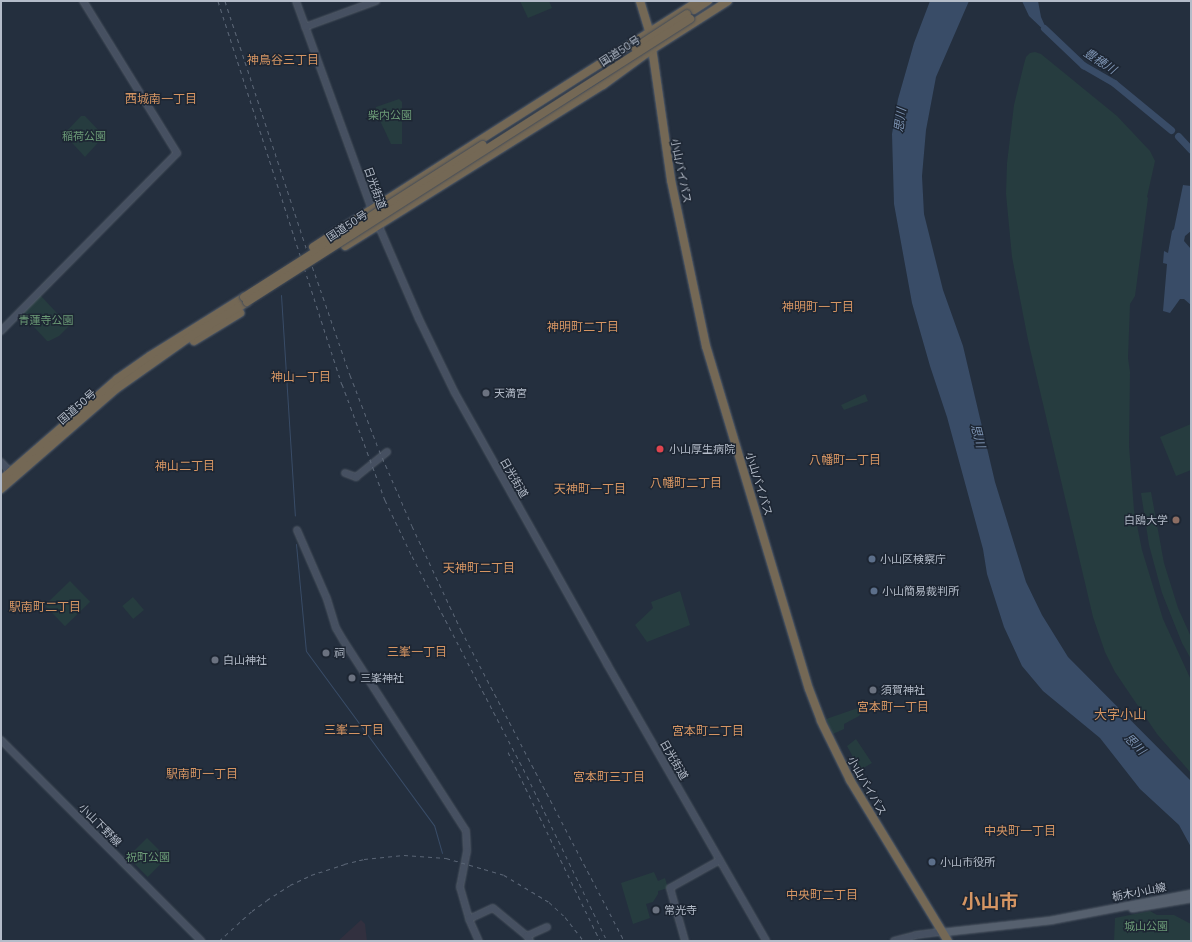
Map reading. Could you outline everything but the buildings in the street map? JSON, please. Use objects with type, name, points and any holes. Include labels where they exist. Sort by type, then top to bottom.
[{"type":"highway","name":"小山バイパス","points":[[640,1],[650,34],[666,153],[706,346],[811,694],[821,721],[850,780],[948,941]]},
{"type":"highway","points":[[246,300],[336,232],[650,34],[699,1]]},
{"type":"highway","name":"国道50号","points":[[689,17],[708,1]]},
{"type":"highway","name":"国道50号","points":[[1,480],[12,474],[106,397],[246,300],[689,17],[719,1]]},
{"type":"highway","points":[[246,300],[345,246],[456,175],[508,146],[603,85],[651,50],[728,1]]},
{"type":"highway","name":"国道50号","points":[[1,489],[12,474],[117,379],[206,320],[246,300]]},
{"type":"main road","points":[[1,331],[177,154],[83,1]]},
{"type":"main road","name":"日光街道","points":[[296,1],[377,225],[455,393],[607,664],[766,941]]},
{"type":"main road","points":[[305,27],[358,9],[376,1]]},
{"type":"main road","points":[[345,473],[356,477],[387,452]]},
{"type":"main road","points":[[1,462],[12,474]]},
{"type":"main road","points":[[297,530],[327,599],[339,634],[466,831],[467,851],[460,887],[469,919],[479,941]]},
{"type":"main road","name":"小山下野線","points":[[1,740],[201,941]]},
{"type":"main road","points":[[686,941],[670,888],[720,860]]},
{"type":"main road","name":"栃木小山線","points":[[1146,904],[1191,893]]},
{"type":"main road","name":"栃木小山線","points":[[942,932],[1019,925],[1191,898]]},
{"type":"main road","points":[[469,919],[493,908],[528,938],[546,927]]},
{"type":"main road","points":[[894,941],[916,935],[942,932]]},
{"type":"shaded area","points":[[361,920],[365,924],[367,941],[338,941]]},
{"type":"green space","points":[[520,1],[549,1],[552,8],[528,18]]},
{"type":"green space","points":[[1035,52],[1041,54],[1117,116],[1150,151],[1155,161],[1147,197],[1135,296],[1130,304],[1128,358],[1130,372],[1129,446],[1134,510],[1142,550],[1163,619],[1191,680],[1191,773],[1157,734],[1115,672],[1105,652],[1093,617],[1028,340],[1012,257],[1006,194],[1007,163],[1014,105],[1026,57],[1030,53]]},
{"type":"green space","name":"柴内公園","points":[[399,99],[402,102],[402,144],[391,144],[375,110],[376,107]]},
{"type":"green space","name":"稲荷公園","points":[[81,116],[85,116],[104,136],[85,157],[64,134]]},
{"type":"green space","name":"青蓮寺公園","points":[[39,296],[41,296],[69,326],[59,336],[49,341],[47,341],[22,314]]},
{"type":"green space","points":[[865,394],[868,401],[844,410],[841,405]]},
{"type":"green space","points":[[1191,424],[1191,470],[1176,476],[1160,437]]},
{"type":"green space","points":[[1151,492],[1164,563],[1178,608],[1191,637],[1191,659],[1182,643],[1162,593],[1149,545],[1141,493]]},
{"type":"green space","points":[[70,581],[90,602],[65,626],[45,605]]},
{"type":"green space","points":[[680,591],[690,625],[647,642],[635,625],[653,608],[651,602]]},
{"type":"green space","points":[[133,597],[144,610],[133,619],[122,606]]},
{"type":"green space","points":[[861,707],[863,711],[859,716],[844,724],[844,729],[833,734],[826,719]]},
{"type":"green space","points":[[856,739],[872,763],[860,770],[847,746]]},
{"type":"green space","name":"祝町公園","points":[[147,838],[167,858],[148,877],[128,857]]},
{"type":"green space","points":[[654,872],[658,881],[665,878],[668,888],[658,891],[658,894],[653,902],[646,904],[650,918],[633,924],[621,883]]},
{"type":"green space","name":"城山公園","points":[[1150,911],[1157,915],[1174,915],[1191,924],[1191,941],[1114,941],[1115,918]]},
{"type":"water","name":"思川","points":[[930,1],[969,1],[936,77],[926,130],[922,176],[924,214],[943,290],[963,346],[995,482],[1026,582],[1042,615],[1068,657],[1191,781],[1191,847],[1179,825],[1140,789],[1100,738],[1043,691],[1022,666],[1004,627],[987,574],[983,549],[947,417],[930,366],[912,303],[894,204],[892,134],[898,99],[914,43]]},
{"type":"water","points":[[1022,1],[1038,1],[1041,17],[1049,35],[1029,16]]},
{"type":"water","points":[[1183,185],[1191,186],[1191,231],[1185,236],[1184,241],[1191,249],[1191,305],[1184,299],[1180,299],[1170,313],[1163,311],[1167,264],[1163,263],[1164,251],[1168,253]]},
{"type":"waterway","name":"豊穂川","points":[[1044,28],[1083,65],[1114,83],[1171,130]]},
{"type":"waterway","name":"豊穂川","points":[[1178,136],[1191,150]]},
{"type":"waterway","points":[[281,295],[295,516]]},
{"type":"waterway","points":[[296,544],[306,651],[434,825],[442,853]]},
{"type":"railway","points":[[218,1],[342,384],[385,500],[412,556],[527,776],[607,941]]},
{"type":"railway","points":[[225,1],[315,274],[350,375],[379,450],[412,526],[461,630],[624,941]]},
{"type":"railway","points":[[508,752],[600,941]]},
{"type":"railway","points":[[219,941],[252,911],[267,900],[290,885],[311,875],[364,859],[404,855],[446,858],[504,875],[549,902],[565,917],[584,941]]},
{"type":"place","name":"天満宮","points":[[486,393]]},
{"type":"place","name":"小山厚生病院","points":[[660,449]]},
{"type":"place","name":"白鴎大学","points":[[1176,520]]},
{"type":"place","name":"小山区検察庁","points":[[872,559]]},
{"type":"place","name":"小山簡易裁判所","points":[[874,591]]},
{"type":"place","name":"祠","points":[[326,653]]},
{"type":"place","name":"白山神社","points":[[215,660]]},
{"type":"place","name":"三峯神社","points":[[352,678]]},
{"type":"place","name":"須賀神社","points":[[873,690]]},
{"type":"place","name":"小山市役所","points":[[932,862]]},
{"type":"place","name":"常光寺","points":[[656,910]]},
{"type":"district","name":"神鳥谷三丁目","points":[[283,60]]},
{"type":"district","name":"西城南一丁目","points":[[161,99]]},
{"type":"district","name":"神明町一丁目","points":[[818,307]]},
{"type":"district","name":"神明町二丁目","points":[[583,327]]},
{"type":"district","name":"神山一丁目","points":[[301,377]]},
{"type":"district","name":"八幡町一丁目","points":[[845,460]]},
{"type":"district","name":"神山二丁目","points":[[185,466]]},
{"type":"district","name":"八幡町二丁目","points":[[686,483]]},
{"type":"district","name":"天神町一丁目","points":[[590,489]]},
{"type":"district","name":"天神町二丁目","points":[[479,568]]},
{"type":"district","name":"駅南町二丁目","points":[[45,607]]},
{"type":"district","name":"三峯一丁目","points":[[417,652]]},
{"type":"district","name":"宮本町一丁目","points":[[893,707]]},
{"type":"district","name":"大字小山","points":[[1120,715]]},
{"type":"district","name":"三峯二丁目","points":[[354,730]]},
{"type":"district","name":"宮本町二丁目","points":[[708,731]]},
{"type":"district","name":"駅南町一丁目","points":[[202,774]]},
{"type":"district","name":"宮本町三丁目","points":[[609,777]]},
{"type":"district","name":"中央町一丁目","points":[[1020,831]]},
{"type":"district","name":"中央町二丁目","points":[[822,895]]},
{"type":"district","name":"小山市","points":[[990,902]]}]
